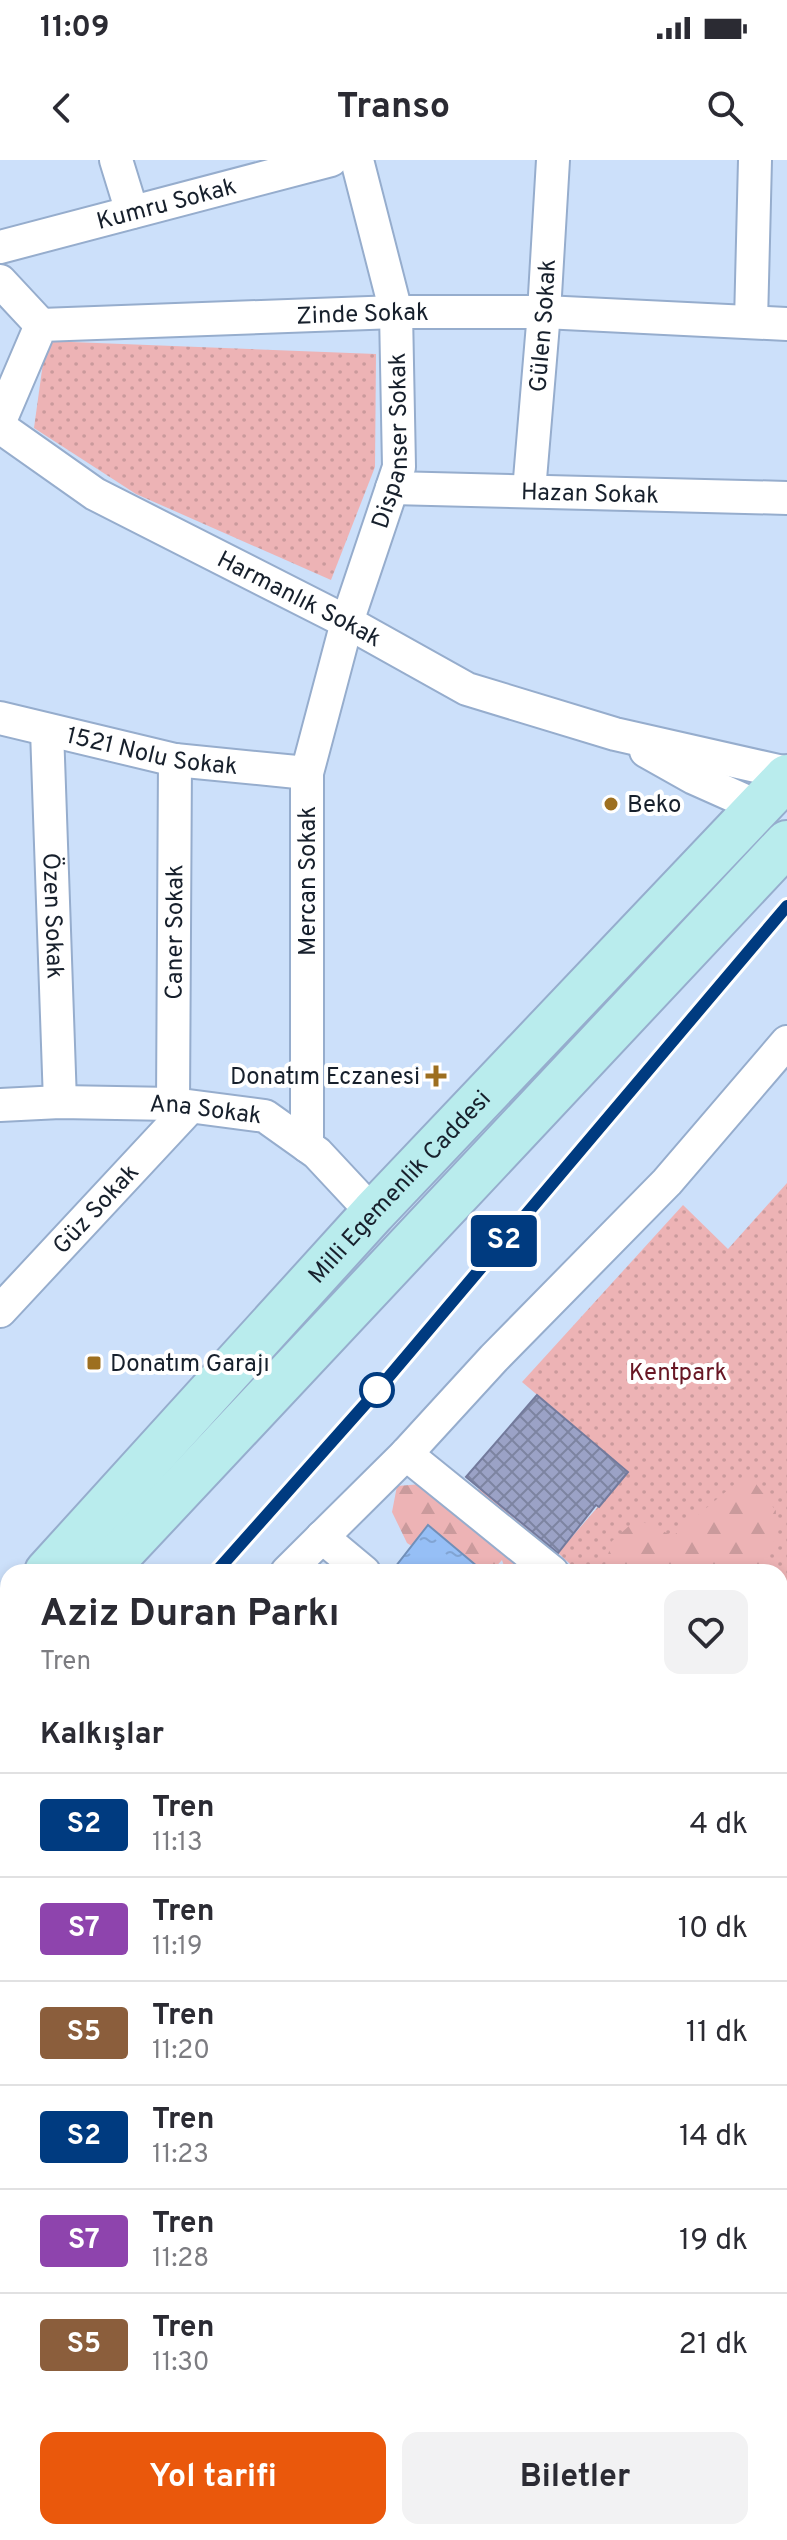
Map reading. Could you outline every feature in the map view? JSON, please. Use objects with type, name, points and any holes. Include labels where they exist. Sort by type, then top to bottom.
[{"type":"main road","name":"Milli Egemenlik Caddesi","points":[[54,1564],[373,1213],[780,796]]},
{"type":"main road","name":"Milli Egemenlik Caddesi","points":[[111,1564],[787,843]]},
{"type":"street","points":[[116,160],[132,212]]},
{"type":"street","name":"Kumru Sokak","points":[[0,247],[331,160]]},
{"type":"street","name":"Dispanser Sokak","points":[[347,622],[399,467],[396,312],[357,160]]},
{"type":"street","name":"Gülen Sokak","points":[[529,491],[553,160]]},
{"type":"street","points":[[751,322],[755,160]]},
{"type":"street","points":[[0,281],[41,325],[0,421]]},
{"type":"street","name":"Zinde Sokak","points":[[41,325],[396,312],[544,312],[787,324]]},
{"type":"street","name":"Harmanlık Sokak","points":[[0,427],[95,494],[347,622],[467,689],[615,734],[780,796]]},
{"type":"street","name":"Hazan Sokak","points":[[392,488],[787,498]]},
{"type":"street","name":"Mercan Sokak","points":[[307,1146],[307,773],[347,622]]},
{"type":"street","name":"1521 Nolu Sokak","points":[[0,718],[175,760],[307,773]]},
{"type":"street","name":"Özen Sokak","points":[[47,730],[60,1102]]},
{"type":"street","name":"Harmanlık Sokak","points":[[615,734],[694,778],[780,796]]},
{"type":"street","name":"Caner Sokak","points":[[175,760],[182,1106]]},
{"type":"street","points":[[295,1564],[406,1454],[494,1358],[667,1182],[787,1042]]},
{"type":"street","name":"Ana Sokak","points":[[0,1105],[60,1102],[182,1106],[265,1116],[317,1153],[373,1213]]},
{"type":"street","name":"Güz Sokak","points":[[0,1311],[182,1106]]},
{"type":"street","points":[[406,1454],[542,1564]]},
{"type":"street","points":[[322,1537],[354,1564]]},
{"type":"green space","points":[[46,341],[376,354],[375,467],[331,580],[136,494],[34,428]]},
{"type":"green space","name":"Kentpark","points":[[787,1183],[787,1564],[570,1564],[558,1553],[628,1472],[522,1382],[683,1205],[728,1249]]},
{"type":"green space","points":[[748,1473],[776,1511],[774,1541],[766,1564],[605,1564],[612,1541],[637,1519],[673,1536]]},
{"type":"green space","points":[[422,1484],[462,1521],[467,1515],[462,1485],[481,1490],[541,1530],[556,1564],[503,1564],[502,1560],[498,1564],[440,1564],[407,1543],[392,1512],[397,1486]]},
{"type":"water","points":[[428,1525],[474,1564],[398,1564]]},
{"type":"building","points":[[537,1395],[628,1472],[599,1507],[596,1505],[558,1553],[466,1477]]},
{"type":"railway","points":[[223,1564],[376,1392],[787,906]]},
{"type":"train","name":"S2","points":[[223,1564],[376,1392],[787,906]]},
{"type":"place","name":"Beko","points":[[611,804]]},
{"type":"place","name":"Donatım Eczanesi","points":[[436,1076]]},
{"type":"place","name":"Donatım Garajı","points":[[94,1363]]}]
